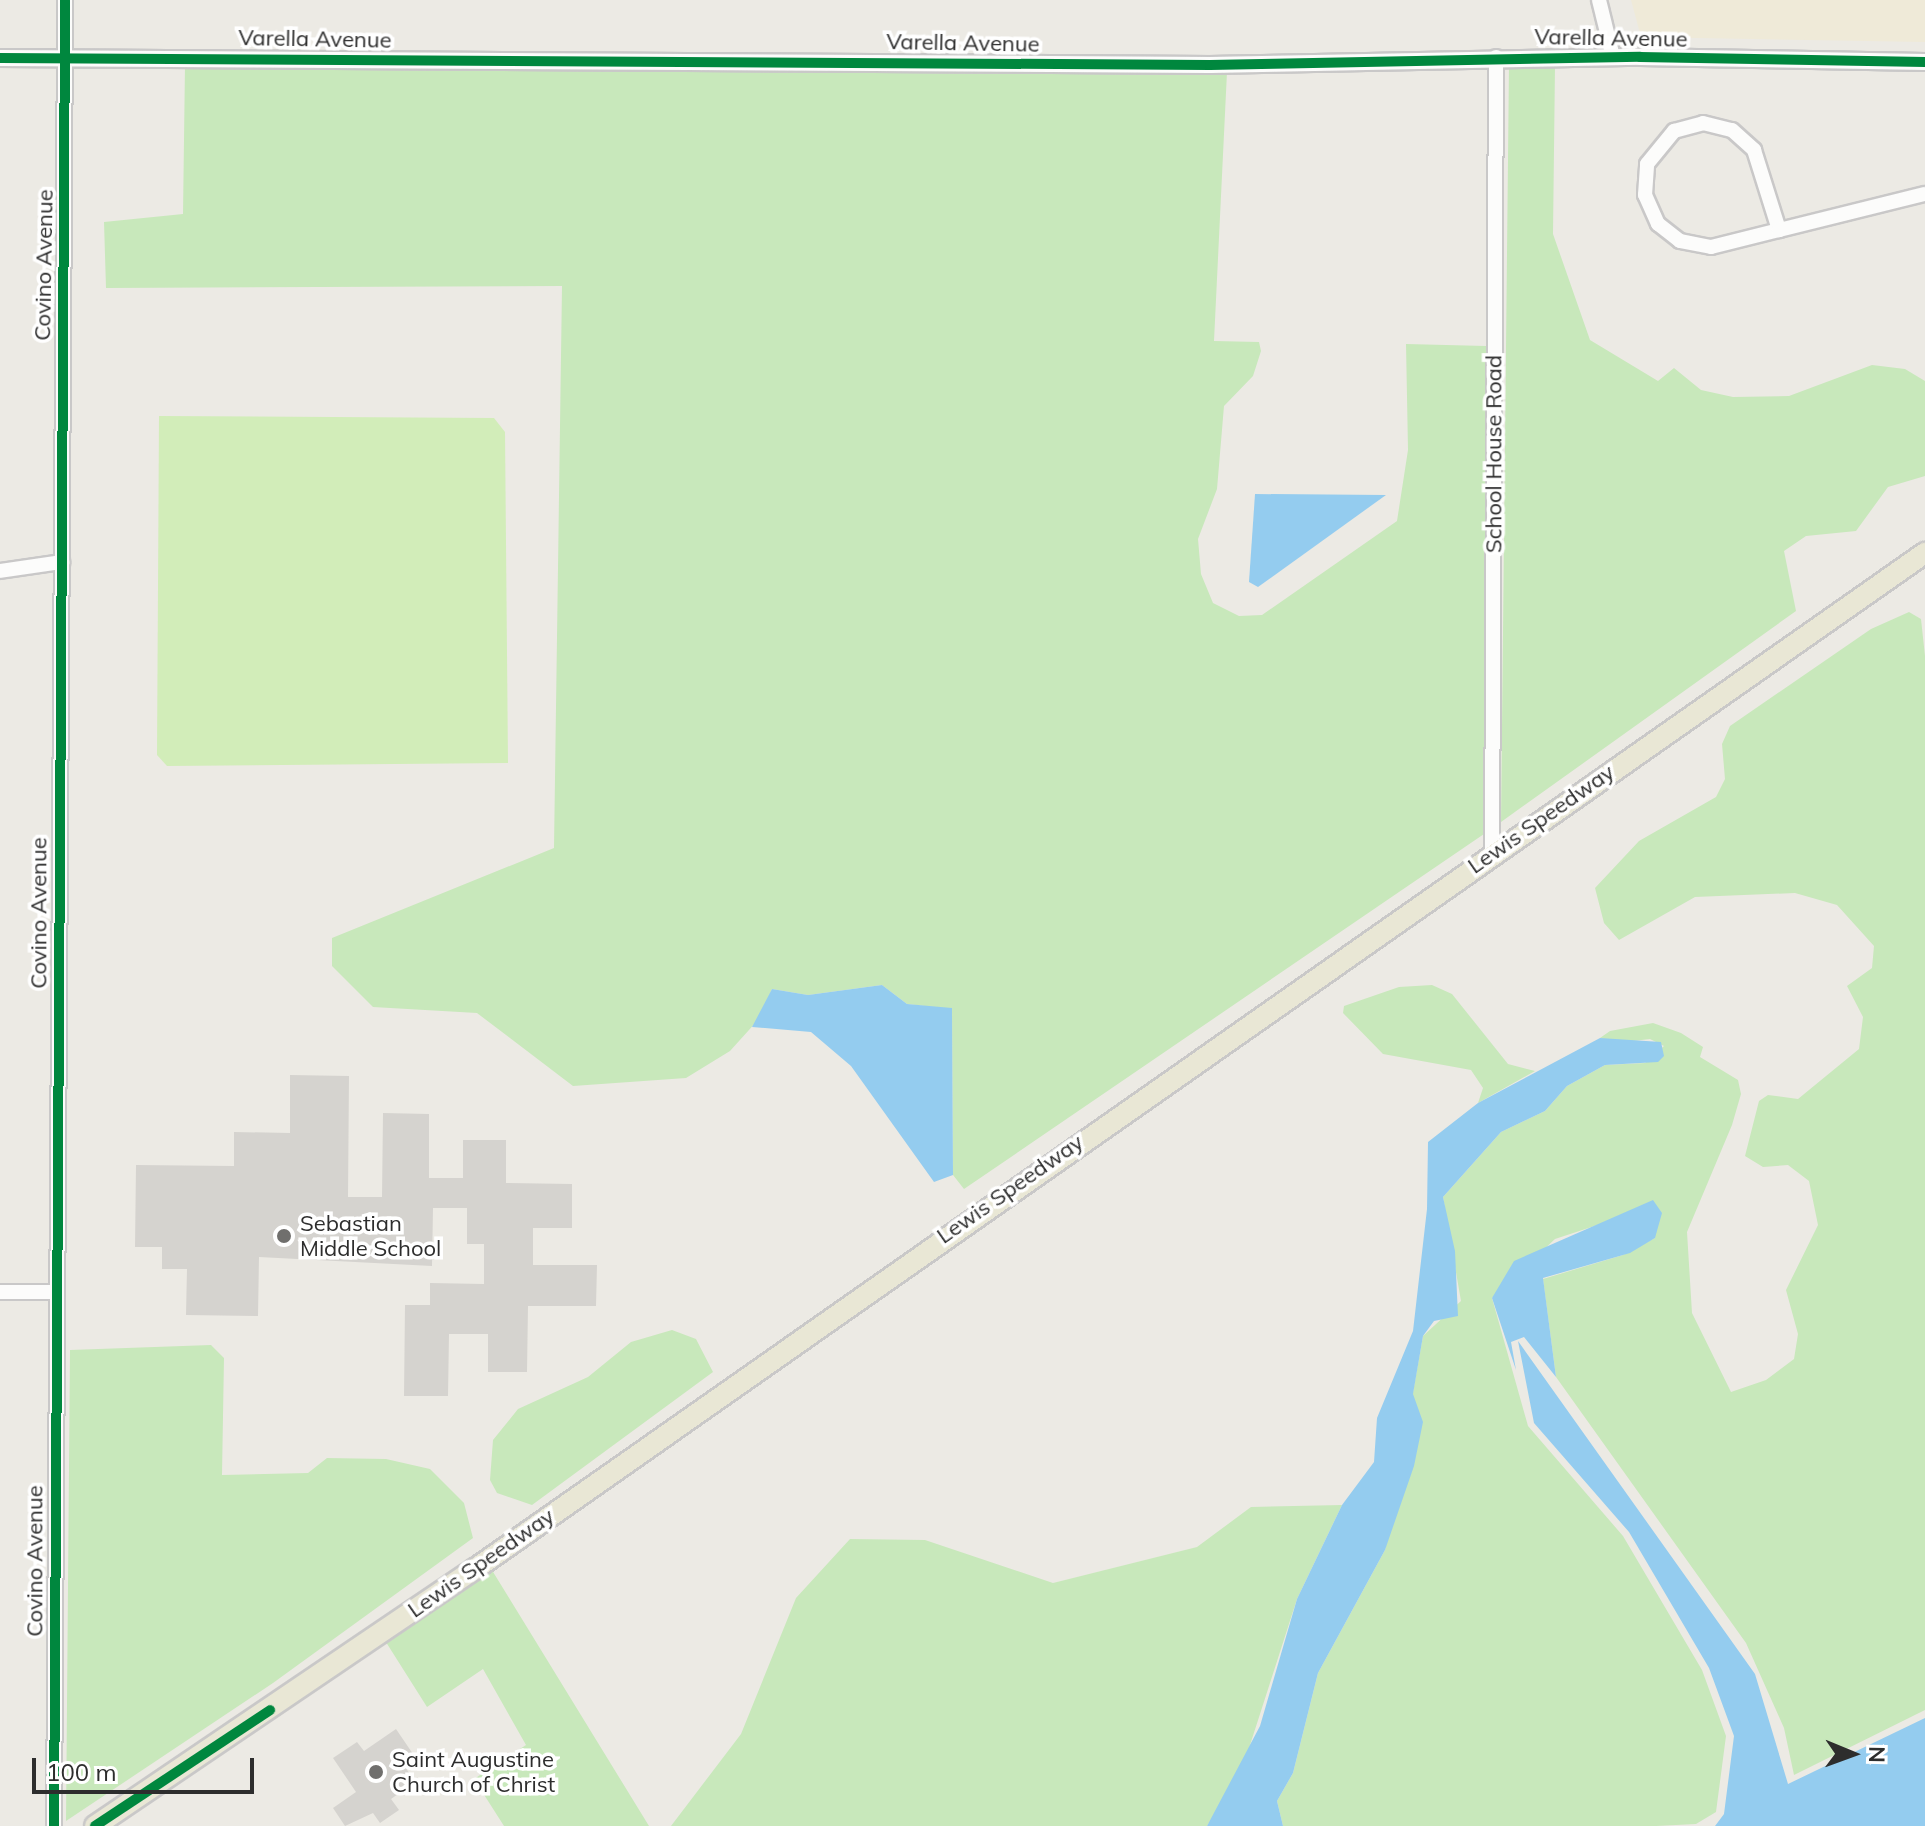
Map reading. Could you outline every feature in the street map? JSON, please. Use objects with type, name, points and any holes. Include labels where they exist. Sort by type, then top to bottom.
[{"type":"main road","name":"Lewis Speedway","points":[[95,1826],[475,1569],[1492,852],[1925,553]]},
{"type":"street","name":"Covino Avenue","points":[[54,1826],[65,0]]},
{"type":"street","points":[[1599,0],[1613,57]]},
{"type":"street","name":"Varella Avenue","points":[[0,58],[1210,65],[1496,57],[1925,62]]},
{"type":"street","name":"School House Road","points":[[1492,852],[1496,57]]},
{"type":"street","points":[[1779,230],[1761,164],[1732,130],[1687,125],[1653,152],[1645,195],[1669,234],[1711,247],[1925,194]]},
{"type":"street","points":[[0,571],[62,562]]},
{"type":"street","points":[[0,1292],[56,1292]]},
{"type":"shaded area","points":[[1631,0],[1925,0],[1925,42],[1641,37]]},
{"type":"green space","points":[[1509,64],[1555,66],[1553,234],[1590,340],[1658,381],[1674,368],[1701,390],[1733,397],[1789,396],[1872,365],[1905,369],[1925,381],[1925,476],[1888,487],[1856,531],[1806,536],[1784,551],[1796,611],[1501,822]]},
{"type":"green space","points":[[185,65],[1227,72],[1214,341],[1259,342],[1261,351],[1253,376],[1224,406],[1217,489],[1198,539],[1201,574],[1213,603],[1239,616],[1262,615],[1397,521],[1408,450],[1406,344],[1486,346],[1484,834],[964,1189],[953,1175],[952,1009],[907,1004],[882,985],[808,995],[772,989],[758,1020],[730,1051],[686,1078],[573,1086],[477,1013],[373,1007],[332,966],[332,938],[554,848],[562,286],[106,288],[104,222],[183,214]]},
{"type":"green space","points":[[159,416],[494,418],[505,432],[508,763],[167,766],[157,755]]},
{"type":"green space","points":[[1909,612],[1921,619],[1925,656],[1925,1710],[1794,1775],[1784,1728],[1746,1643],[1556,1377],[1543,1279],[1623,1255],[1655,1238],[1634,1213],[1555,1239],[1492,1298],[1528,1426],[1623,1536],[1702,1670],[1726,1736],[1716,1812],[1696,1824],[1656,1826],[1283,1826],[1277,1801],[1293,1773],[1318,1673],[1385,1550],[1423,1336],[1461,1301],[1443,1197],[1501,1132],[1545,1111],[1567,1086],[1605,1065],[1645,1063],[1664,1046],[1650,1039],[1616,1043],[1600,1038],[1610,1031],[1653,1023],[1681,1033],[1703,1047],[1700,1057],[1738,1080],[1741,1094],[1732,1125],[1687,1232],[1692,1313],[1731,1392],[1766,1380],[1794,1359],[1798,1334],[1786,1290],[1818,1225],[1809,1181],[1788,1165],[1763,1167],[1745,1156],[1759,1101],[1768,1095],[1798,1099],[1859,1049],[1863,1017],[1847,986],[1872,968],[1874,946],[1837,905],[1795,893],[1695,897],[1619,940],[1604,923],[1595,888],[1639,841],[1716,797],[1725,779],[1722,744],[1730,726],[1871,629]]},
{"type":"green space","points":[[1432,985],[1452,994],[1508,1064],[1535,1071],[1478,1103],[1483,1088],[1471,1070],[1383,1054],[1343,1013],[1344,1006],[1399,987]]},
{"type":"green space","points":[[672,1330],[696,1339],[713,1372],[532,1505],[497,1493],[490,1480],[493,1440],[518,1409],[588,1377],[631,1342]]},
{"type":"green space","points":[[211,1345],[224,1358],[222,1475],[308,1473],[327,1458],[386,1459],[430,1469],[464,1503],[473,1538],[273,1683],[66,1821],[70,1350]]},
{"type":"green space","points":[[1342,1505],[1297,1599],[1241,1773],[1207,1826],[671,1826],[741,1734],[796,1598],[850,1539],[925,1540],[1053,1583],[1197,1547],[1251,1507]]},
{"type":"green space","points":[[490,1567],[649,1826],[504,1826],[474,1779],[526,1745],[483,1669],[427,1707],[384,1639]]},
{"type":"water","points":[[1255,494],[1386,495],[1258,587],[1249,582]]},
{"type":"water","points":[[882,985],[907,1004],[952,1008],[953,1175],[934,1182],[851,1066],[811,1032],[752,1027],[772,989],[808,995]]},
{"type":"water","points":[[1600,1038],[1661,1042],[1664,1056],[1658,1062],[1605,1065],[1567,1086],[1545,1111],[1501,1132],[1443,1197],[1455,1251],[1458,1316],[1434,1321],[1423,1336],[1413,1394],[1423,1422],[1414,1466],[1385,1550],[1318,1673],[1293,1773],[1277,1801],[1283,1826],[1207,1826],[1260,1726],[1297,1599],[1342,1505],[1374,1462],[1377,1418],[1413,1331],[1427,1209],[1428,1142],[1478,1103]]},
{"type":"water","points":[[1653,1200],[1662,1213],[1655,1238],[1630,1253],[1543,1278],[1556,1377],[1524,1337],[1511,1342],[1516,1370],[1492,1298],[1514,1261]]},
{"type":"water","points":[[1518,1341],[1755,1674],[1788,1784],[1925,1718],[1925,1826],[1715,1826],[1724,1814],[1734,1736],[1709,1668],[1629,1532],[1534,1423]]},
{"type":"building","name":"Sebastian Middle School","points":[[290,1075],[349,1076],[348,1197],[382,1197],[383,1113],[429,1114],[429,1178],[463,1178],[463,1140],[506,1140],[506,1183],[572,1184],[572,1228],[533,1228],[533,1265],[597,1265],[596,1306],[528,1306],[527,1372],[488,1372],[488,1334],[449,1334],[448,1396],[404,1396],[405,1305],[430,1305],[430,1283],[484,1284],[484,1244],[467,1244],[467,1208],[433,1208],[432,1266],[259,1257],[258,1316],[186,1315],[187,1269],[162,1269],[162,1247],[135,1247],[136,1165],[234,1166],[234,1132],[290,1133]]},
{"type":"building","name":"Saint Augustine Church of Christ","points":[[396,1729],[413,1754],[402,1762],[415,1782],[391,1799],[399,1810],[380,1823],[373,1813],[345,1826],[333,1808],[356,1792],[333,1758],[357,1742],[364,1751]]},
{"type":"cycle path","points":[[54,1826],[65,0]]},
{"type":"cycle path","points":[[0,58],[1210,65],[1640,57],[1925,62]]},
{"type":"cycle path","points":[[95,1826],[270,1710]]},
{"type":"place","name":"Sebastian Middle School","points":[[284,1236]]},
{"type":"place","name":"Saint Augustine Church of Christ","points":[[376,1772]]}]
